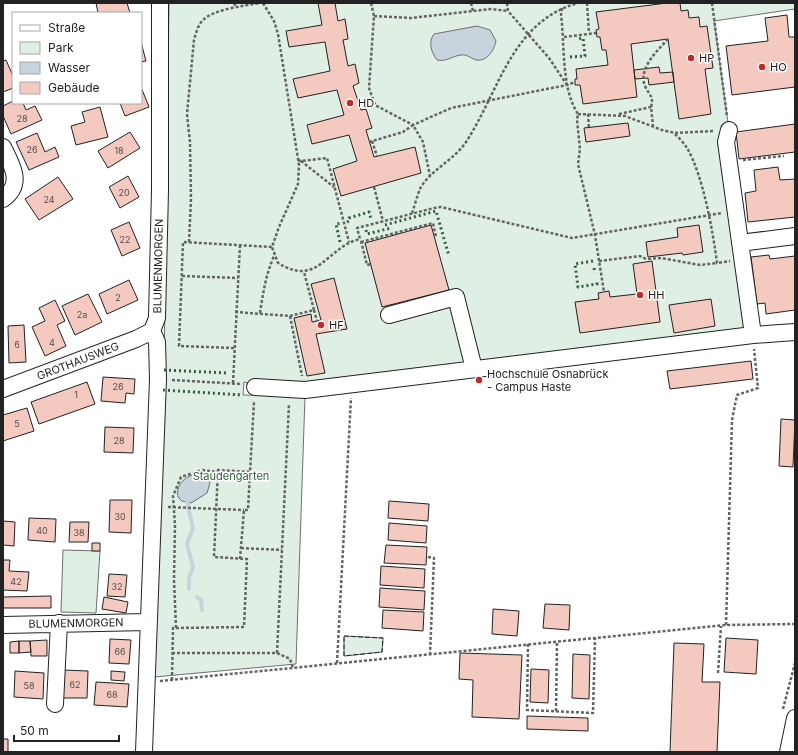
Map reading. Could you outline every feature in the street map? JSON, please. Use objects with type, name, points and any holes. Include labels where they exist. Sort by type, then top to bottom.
[{"type":"street","name":"BLUMENMORGEN","points":[[152,330],[157,318],[160,228],[160,3]]},
{"type":"street","points":[[729,130],[726,142],[753,335]]},
{"type":"street","points":[[3,147],[16,178],[14,187],[3,199]]},
{"type":"street","points":[[740,243],[795,236]]},
{"type":"street","points":[[389,315],[456,297],[474,369]]},
{"type":"street","points":[[144,752],[148,682],[148,622],[158,379],[157,342],[152,330]]},
{"type":"street","name":"GROTHAUSWEG","points":[[3,389],[136,339],[152,330]]},
{"type":"street","points":[[255,388],[297,390],[352,385],[753,335],[795,332]]},
{"type":"street","name":"BLUMENMORGEN","points":[[3,625],[59,622],[148,622]]},
{"type":"street","points":[[55,704],[59,622]]},
{"type":"street","points":[[788,752],[795,718]]},
{"type":"path","points":[[234,3],[236,7]]},
{"type":"path","points":[[189,242],[191,199],[190,142],[187,114],[194,40],[198,28],[208,16],[236,7],[259,3]]},
{"type":"path","points":[[263,3],[274,21],[278,34],[300,161],[298,184],[272,247],[278,263],[290,270],[304,272],[316,267],[349,242],[432,223],[435,238]]},
{"type":"path","points":[[371,3],[374,16],[369,88],[375,105],[413,125],[423,142],[430,176]]},
{"type":"path","points":[[471,3],[473,11]]},
{"type":"path","points":[[507,3],[508,11],[528,32],[549,58],[567,85]]},
{"type":"path","points":[[412,213],[421,187],[430,176],[456,154],[465,143],[489,101],[500,76],[528,32],[541,20],[562,8],[578,3]]},
{"type":"path","points":[[587,3],[589,33]]},
{"type":"path","points":[[616,114],[675,133],[729,130],[712,3]]},
{"type":"path","points":[[562,8],[561,15],[567,85],[572,105],[578,114],[577,120],[580,149],[578,164],[595,235],[604,292]]},
{"type":"path","points":[[374,16],[411,18],[491,9],[508,11]]},
{"type":"path","points":[[564,37],[596,33]]},
{"type":"path","points":[[653,126],[651,107],[653,100],[644,82],[646,70],[653,57],[668,39]]},
{"type":"path","points":[[377,156],[371,141],[403,132],[413,125],[451,108],[567,85],[575,82]]},
{"type":"path","points":[[578,114],[616,114],[651,107]]},
{"type":"path","points":[[588,114],[589,128]]},
{"type":"path","points":[[675,133],[687,147],[692,158],[709,215],[716,263]]},
{"type":"path","points":[[729,162],[784,156]]},
{"type":"path","points":[[300,161],[327,158],[349,242]]},
{"type":"path","points":[[300,161],[335,188]]},
{"type":"path","points":[[374,187],[384,221]]},
{"type":"path","points":[[371,264],[367,265],[357,228],[412,213],[441,207],[572,238],[736,210]]},
{"type":"path","points":[[234,348],[179,346],[183,242],[272,247]]},
{"type":"path","points":[[233,383],[240,245]]},
{"type":"path","points":[[260,313],[263,289],[274,255]]},
{"type":"path","points":[[599,261],[640,256],[646,259],[661,258],[700,265],[742,260]]},
{"type":"path","points":[[304,272],[317,321]]},
{"type":"path","points":[[182,276],[238,278]]},
{"type":"path","points":[[236,312],[290,316],[314,310]]},
{"type":"path","points":[[277,653],[282,550],[297,390],[290,316]]},
{"type":"path","points":[[726,625],[732,420],[737,395],[758,388],[753,335]]},
{"type":"path","points":[[158,379],[233,383],[255,388],[248,510],[165,506]]},
{"type":"path","points":[[337,663],[352,385]]},
{"type":"path","points":[[176,628],[173,496],[181,477],[202,470],[218,472],[218,470],[250,472]]},
{"type":"path","points":[[172,680],[173,628],[244,627],[246,559],[214,557],[218,472]]},
{"type":"path","points":[[240,559],[244,510]]},
{"type":"path","points":[[241,548],[282,550]]},
{"type":"path","points":[[428,557],[434,558],[430,654]]},
{"type":"path","points":[[148,682],[726,625],[795,624]]},
{"type":"path","points":[[718,673],[721,626]]},
{"type":"path","points":[[528,644],[527,710],[593,713],[594,638]]},
{"type":"path","points":[[556,712],[557,642]]},
{"type":"path","points":[[172,653],[277,653],[290,660],[293,668]]},
{"type":"green space","name":"Staudengarten","points":[[169,3],[795,3],[795,9],[714,21],[729,130],[752,333],[308,387],[256,385],[244,382],[243,395],[305,396],[296,664],[154,677],[164,370]]},
{"type":"green space","points":[[63,550],[100,551],[96,613],[61,612]]},
{"type":"green space","points":[[344,636],[383,638],[382,652],[344,656]]},
{"type":"water","points":[[477,26],[490,30],[496,41],[494,48],[487,57],[476,60],[463,55],[444,60],[437,60],[431,47],[431,40],[434,34]]},
{"type":"water","points":[[201,473],[205,474],[210,483],[207,493],[191,503],[182,501],[178,497],[178,487],[187,477]]},
{"type":"building","points":[[96,3],[127,3],[130,12],[98,12]]},
{"type":"building","name":"HD","points":[[318,3],[335,3],[338,21],[345,19],[348,39],[343,40],[348,66],[355,64],[359,83],[353,86],[361,110],[366,109],[372,128],[366,130],[374,157],[415,147],[421,173],[341,196],[333,169],[357,161],[349,135],[312,144],[307,125],[344,115],[337,90],[298,98],[293,79],[330,71],[325,42],[289,47],[286,31],[322,25]]},
{"type":"building","name":"HP","points":[[667,3],[680,3],[681,11],[688,10],[689,18],[699,17],[700,27],[707,26],[713,68],[705,69],[711,114],[679,119],[668,39],[631,44],[637,97],[583,104],[580,85],[575,85],[575,79],[577,79],[576,69],[608,65],[606,50],[602,50],[600,37],[597,37],[596,30],[599,29],[596,12]]},
{"type":"building","name":"HO","points":[[787,15],[789,37],[795,37],[795,87],[732,95],[726,46],[768,41],[765,18]]},
{"type":"building","points":[[142,46],[146,61],[142,62]]},
{"type":"building","points":[[6,60],[12,74],[12,88],[3,92],[3,61]]},
{"type":"building","points":[[659,67],[660,73],[673,72],[674,82],[649,85],[648,78],[635,79],[634,70]]},
{"type":"building","points":[[142,90],[149,107],[125,116],[120,104],[142,104]]},
{"type":"building","points":[[12,102],[12,104],[23,104],[26,110],[35,106],[42,120],[11,134],[3,116],[3,106]]},
{"type":"building","points":[[100,107],[108,137],[76,145],[71,126],[85,122],[82,112]]},
{"type":"building","points":[[628,123],[630,136],[586,142],[584,128]]},
{"type":"building","points":[[795,124],[795,152],[739,159],[736,132]]},
{"type":"building","points":[[130,132],[140,148],[108,168],[98,151]]},
{"type":"building","points":[[37,133],[45,152],[55,147],[59,157],[29,170],[16,142]]},
{"type":"building","points":[[778,167],[780,180],[795,179],[795,217],[748,222],[745,193],[756,191],[754,170]]},
{"type":"building","points":[[128,176],[139,197],[120,208],[109,187]]},
{"type":"building","points":[[58,177],[73,199],[39,220],[25,199]]},
{"type":"building","points":[[129,222],[140,248],[122,256],[111,230]]},
{"type":"building","points":[[431,225],[449,290],[382,307],[365,243]]},
{"type":"building","points":[[699,225],[703,252],[648,257],[646,242],[678,237],[677,228]]},
{"type":"building","points":[[769,255],[770,259],[795,256],[795,310],[766,314],[765,303],[757,304],[751,257]]},
{"type":"building","name":"HH","points":[[652,261],[660,322],[580,333],[575,302],[599,299],[598,293],[609,291],[610,297],[637,294],[633,264]]},
{"type":"building","name":"HF","points":[[334,278],[347,329],[316,334],[325,373],[307,376],[294,318],[311,314],[312,322],[321,320],[311,284]]},
{"type":"building","points":[[129,280],[138,300],[107,314],[99,294]]},
{"type":"building","points":[[88,294],[102,322],[75,335],[62,306]]},
{"type":"building","points":[[711,299],[715,326],[674,333],[669,305]]},
{"type":"building","points":[[55,300],[65,321],[57,325],[66,346],[45,356],[32,327],[45,321],[39,308]]},
{"type":"building","points":[[24,325],[26,362],[9,363],[8,326]]},
{"type":"building","points":[[751,361],[753,379],[670,389],[667,371]]},
{"type":"building","points":[[103,377],[135,379],[134,394],[126,393],[125,403],[101,401]]},
{"type":"building","points":[[87,382],[95,404],[39,424],[31,402]]},
{"type":"building","points":[[27,408],[34,431],[3,441],[3,415]]},
{"type":"building","points":[[781,419],[795,420],[793,467],[779,466]]},
{"type":"building","points":[[105,427],[134,428],[133,453],[104,452]]},
{"type":"building","points":[[110,500],[132,500],[131,533],[109,532]]},
{"type":"building","points":[[389,501],[429,504],[428,521],[388,518]]},
{"type":"building","points":[[29,518],[56,519],[55,542],[28,540]]},
{"type":"building","points":[[3,521],[15,522],[14,546],[3,545]]},
{"type":"building","points":[[70,522],[89,522],[88,542],[69,542]]},
{"type":"building","points":[[389,523],[427,526],[426,543],[388,540]]},
{"type":"building","points":[[92,543],[100,543],[100,551],[92,551]]},
{"type":"building","points":[[386,545],[427,547],[426,565],[384,563]]},
{"type":"building","points":[[3,560],[10,560],[9,571],[29,572],[27,591],[3,590]]},
{"type":"building","points":[[381,566],[425,569],[424,588],[380,585]]},
{"type":"building","points":[[109,574],[127,575],[125,597],[107,596]]},
{"type":"building","points":[[380,588],[425,591],[424,610],[379,607]]},
{"type":"building","points":[[51,596],[51,608],[3,608],[3,597]]},
{"type":"building","points":[[104,597],[128,602],[126,613],[102,609]]},
{"type":"building","points":[[545,604],[570,605],[569,630],[543,628]]},
{"type":"building","points":[[493,609],[519,611],[517,636],[492,634]]},
{"type":"building","points":[[383,610],[424,612],[423,631],[382,628]]},
{"type":"building","points":[[726,638],[758,640],[756,674],[724,672]]},
{"type":"building","points":[[110,639],[131,640],[129,664],[109,663]]},
{"type":"building","points":[[47,640],[47,656],[31,656],[30,641]]},
{"type":"building","points":[[19,641],[19,653],[10,653],[10,642]]},
{"type":"building","points":[[19,641],[30,641],[31,652],[19,653]]},
{"type":"building","points":[[674,643],[704,644],[702,682],[720,682],[717,752],[670,752]]},
{"type":"building","points":[[460,653],[522,655],[519,719],[472,717],[473,680],[459,679]]},
{"type":"building","points":[[573,654],[590,655],[589,699],[572,698]]},
{"type":"building","points":[[531,669],[549,670],[548,703],[530,702]]},
{"type":"building","points":[[63,670],[88,671],[87,698],[62,698]]},
{"type":"building","points":[[15,671],[44,673],[43,699],[14,697]]},
{"type":"building","points":[[111,671],[125,672],[124,681],[111,680]]},
{"type":"building","points":[[96,682],[129,684],[127,707],[94,705]]},
{"type":"building","points":[[527,716],[588,718],[588,731],[527,729]]},
{"type":"building","points":[[3,739],[8,739],[8,752],[3,752]]},
{"type":"waterway","points":[[187,502],[193,528],[187,544],[193,567],[189,578],[189,589]]},
{"type":"waterway","points":[[197,597],[201,600],[202,610]]},
{"type":"hedge","points":[[570,57],[585,56],[583,38],[578,39]]},
{"type":"hedge","points":[[385,225],[436,211],[449,256]]},
{"type":"hedge","points":[[347,222],[349,221],[349,218],[369,212],[371,219]]},
{"type":"hedge","points":[[340,242],[336,224],[342,223]]},
{"type":"hedge","points":[[366,230],[367,234],[391,228]]},
{"type":"hedge","points":[[593,261],[575,264],[578,287],[597,284],[596,280]]},
{"type":"hedge","points":[[594,268],[595,273]]},
{"type":"hedge","points":[[164,370],[228,373]]},
{"type":"hedge","points":[[163,390],[242,395]]},
{"type":"fence","points":[[344,636],[383,638],[382,652],[344,656],[344,636]]},
{"type":"place","name":"HP","points":[[691,58]]},
{"type":"place","name":"HO","points":[[762,67]]},
{"type":"place","name":"HD","points":[[350,103]]},
{"type":"place","name":"HH","points":[[640,295]]},
{"type":"place","name":"HF","points":[[321,325]]},
{"type":"place","name":"Hochschule Osnabrück - Campus Haste","points":[[479,380]]}]
